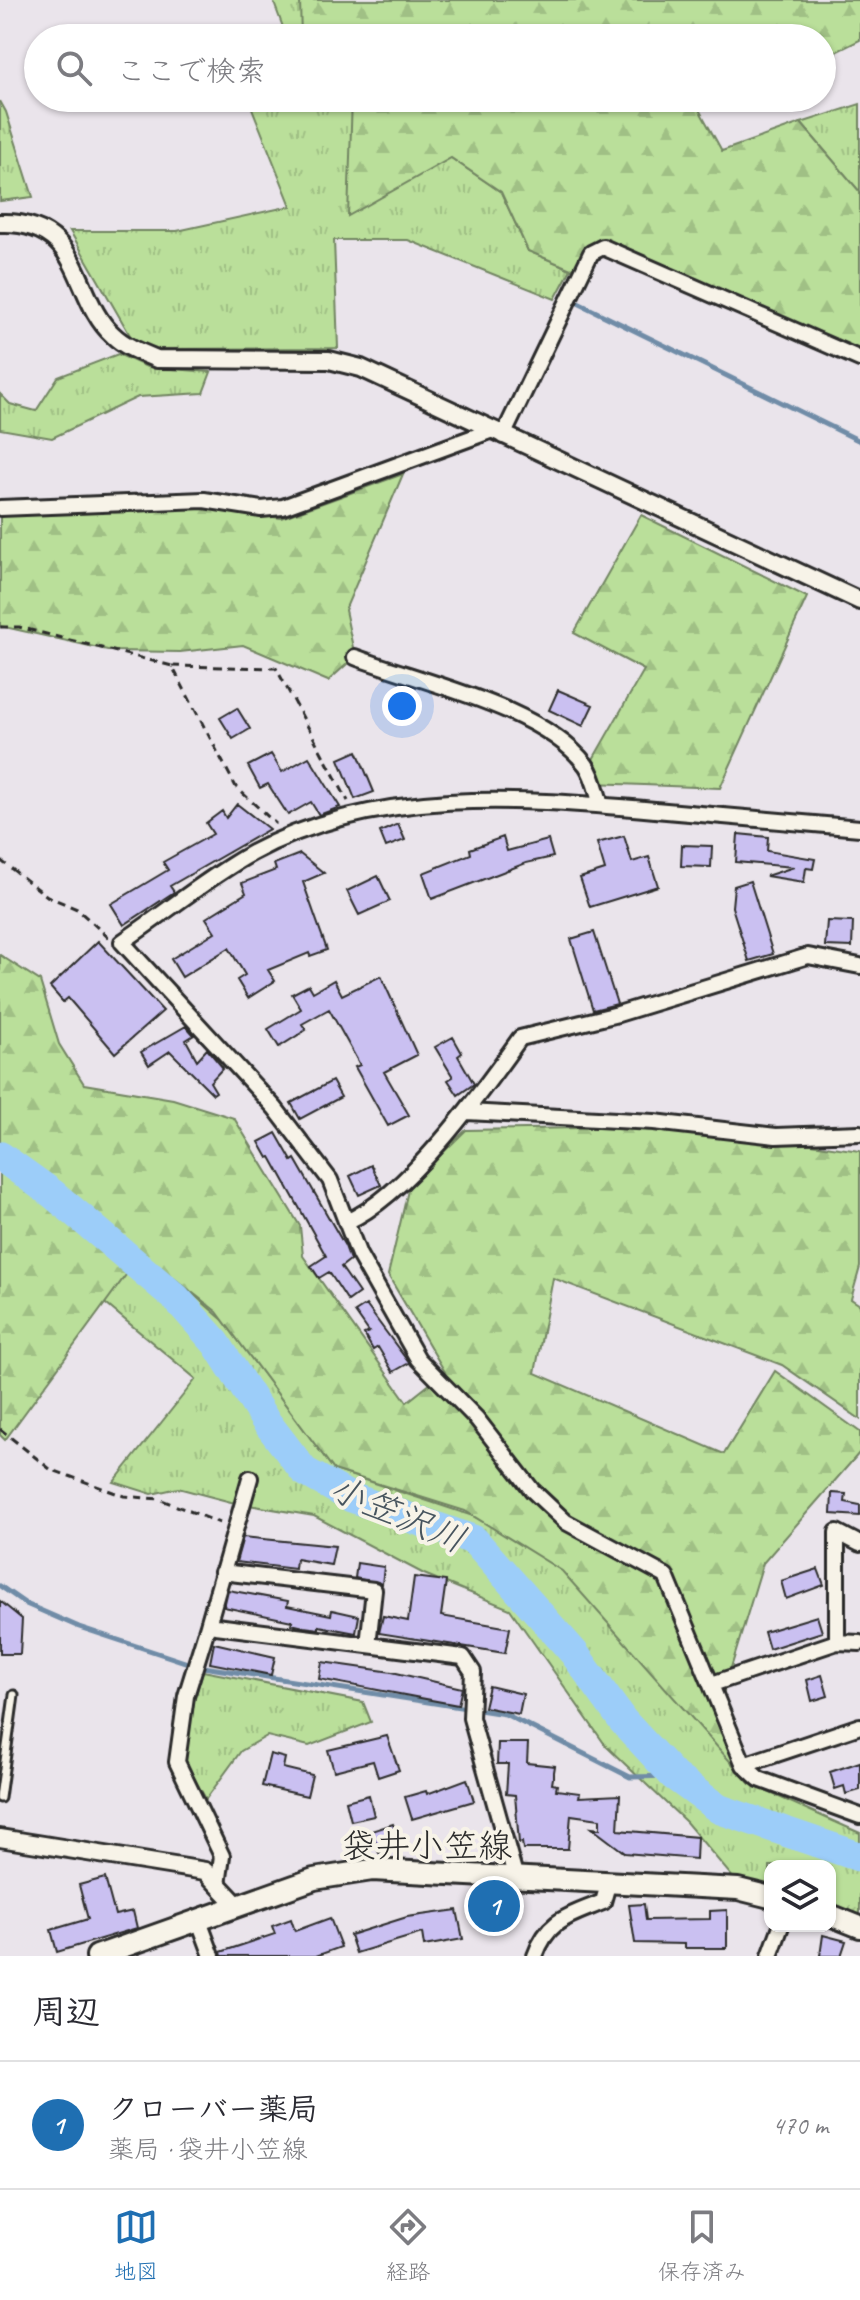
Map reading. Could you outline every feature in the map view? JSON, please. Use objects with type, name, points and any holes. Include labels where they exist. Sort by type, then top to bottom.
[{"type":"main road","name":"袋井小笠線","points":[[97,1956],[314,1879],[372,1870],[515,1875],[738,1889],[764,1896]]},
{"type":"main road","points":[[836,1917],[860,1927]]},
{"type":"street","points":[[0,223],[35,230],[57,241],[83,280],[96,315],[112,335],[134,349],[157,359],[329,360],[361,368],[860,601]]},
{"type":"street","points":[[0,508],[204,500],[261,509],[283,507],[497,433],[591,253],[603,247],[860,359]]},
{"type":"street","points":[[355,657],[527,719],[557,735],[588,768],[601,805]]},
{"type":"street","points":[[860,828],[601,805],[474,801],[407,804],[355,815],[252,853],[122,942],[275,1108],[330,1180],[359,1255],[418,1359],[477,1419],[532,1490],[566,1522],[666,1576],[744,1765],[759,1779],[860,1816]]},
{"type":"street","points":[[346,1222],[376,1206],[467,1112],[520,1038],[618,1014],[808,956],[860,966]]},
{"type":"street","points":[[467,1112],[654,1122],[776,1136],[860,1133]]},
{"type":"street","points":[[218,1885],[222,1856],[177,1762],[186,1696],[250,1478]]},
{"type":"street","points":[[837,1642],[837,1532],[860,1544]]},
{"type":"street","points":[[222,1572],[374,1590],[368,1645]]},
{"type":"street","points":[[208,1625],[463,1657],[473,1672],[471,1718],[515,1875]]},
{"type":"street","points":[[712,1684],[837,1642],[860,1643]]},
{"type":"street","points":[[744,1765],[860,1726]]},
{"type":"street","points":[[0,1838],[205,1871],[237,1905]]},
{"type":"street","points":[[535,1956],[542,1936],[557,1921],[603,1902],[609,1881]]},
{"type":"street","points":[[199,1921],[212,1956]]},
{"type":"street","points":[[770,1956],[779,1932]]},
{"type":"lane","points":[[0,1798],[14,1695]]},
{"type":"path","points":[[0,627],[19,627],[172,666],[276,668],[355,815]]},
{"type":"path","points":[[172,666],[236,787],[290,837]]},
{"type":"path","points":[[0,860],[47,896],[77,909],[104,937],[122,942]]},
{"type":"path","points":[[0,1429],[50,1469],[124,1496],[159,1499],[235,1529]]},
{"type":"green space","points":[[273,0],[305,0],[307,24],[282,24]]},
{"type":"green space","points":[[300,0],[860,0],[860,40],[836,52],[836,24],[301,24]]},
{"type":"green space","points":[[0,101],[6,112],[33,197],[0,201]]},
{"type":"green space","points":[[860,104],[860,192],[801,123]]},
{"type":"green space","points":[[254,112],[352,112],[352,116],[451,158],[501,192],[528,251],[571,269],[555,299],[408,240],[334,240],[338,348],[151,349],[131,337],[70,231],[177,231],[291,206]]},
{"type":"green space","points":[[352,112],[701,112],[722,151],[801,123],[860,192],[860,359],[603,247],[571,269],[528,251],[501,192],[451,158],[348,216]]},
{"type":"green space","points":[[118,354],[147,367],[211,372],[203,393],[138,397],[52,438],[0,429],[0,394],[10,404],[36,411],[58,377]]},
{"type":"green space","points":[[403,474],[345,610],[355,657],[328,681],[243,645],[180,652],[112,651],[0,626],[0,516],[200,508],[281,518]]},
{"type":"green space","points":[[641,515],[807,597],[720,788],[593,783],[588,768],[644,670],[574,633]]},
{"type":"green space","points":[[0,955],[40,981],[59,1044],[84,1084],[173,1099],[234,1118],[300,1226],[303,1256],[407,1402],[445,1372],[388,1275],[409,1186],[466,1130],[688,1126],[860,1151],[860,1267],[851,1299],[860,1305],[860,1419],[782,1365],[553,1278],[535,1373],[724,1454],[775,1371],[860,1432],[860,1452],[763,1563],[720,1704],[759,1779],[750,1784],[562,1571],[465,1511],[334,1470],[217,1312],[142,1253],[5,1440],[0,1435]]},
{"type":"green space","points":[[0,1127],[223,1320],[334,1470],[473,1516],[569,1570],[750,1784],[860,1833],[860,1924],[836,1915],[836,1860],[764,1860],[764,1890],[734,1879],[686,1822],[606,1746],[510,1609],[424,1574],[314,1516],[231,1502],[178,1488],[152,1494],[114,1482],[196,1379],[0,1216]]},
{"type":"green space","points":[[203,1671],[363,1702],[371,1722],[309,1746],[267,1736],[241,1751],[206,1799],[179,1752]]},
{"type":"building","points":[[558,690],[593,705],[583,726],[549,710]]},
{"type":"building","points":[[237,708],[250,729],[233,739],[220,718]]},
{"type":"building","points":[[357,751],[374,792],[355,799],[339,759]]},
{"type":"building","points":[[271,754],[282,772],[309,757],[340,807],[319,815],[311,802],[288,815],[268,784],[260,788],[248,766]]},
{"type":"building","points":[[237,804],[269,829],[170,886],[174,892],[124,925],[111,904],[168,870],[163,862],[213,834],[206,823],[222,811],[226,818]]},
{"type":"building","points":[[398,824],[405,840],[386,847],[380,832]]},
{"type":"building","points":[[738,834],[768,837],[767,851],[815,859],[813,869],[806,868],[804,882],[766,876],[794,867],[736,862]]},
{"type":"building","points":[[624,836],[632,862],[649,857],[658,886],[590,907],[580,878],[605,870],[597,843]]},
{"type":"building","points":[[503,837],[507,851],[548,840],[553,857],[526,863],[432,899],[423,873],[471,854],[470,849]]},
{"type":"building","points":[[682,845],[712,846],[711,867],[681,866]]},
{"type":"building","points":[[300,854],[324,873],[303,882],[327,950],[310,956],[309,953],[268,970],[275,981],[248,998],[237,980],[245,975],[229,948],[182,977],[171,959],[215,932],[206,918],[246,893],[242,883],[276,870],[274,864]]},
{"type":"building","points":[[378,876],[390,901],[359,915],[347,891]]},
{"type":"building","points":[[750,881],[773,954],[749,961],[732,907],[734,886]]},
{"type":"building","points":[[827,921],[853,922],[852,947],[825,946]]},
{"type":"building","points":[[594,932],[617,1004],[593,1010],[571,939]]},
{"type":"building","points":[[98,941],[163,1011],[115,1053],[68,998],[63,1002],[50,987]]},
{"type":"building","points":[[381,976],[417,1055],[384,1072],[409,1115],[388,1126],[355,1067],[360,1065],[329,1009],[302,1024],[306,1030],[279,1047],[268,1029],[301,1009],[292,994],[309,985],[313,992],[334,980],[342,995]]},
{"type":"building","points":[[186,1026],[194,1035],[186,1040],[197,1060],[207,1049],[223,1068],[210,1082],[216,1092],[213,1094],[170,1051],[149,1065],[141,1052]]},
{"type":"building","points":[[453,1037],[462,1053],[458,1056],[474,1084],[458,1095],[448,1080],[453,1077],[435,1047]]},
{"type":"building","points":[[332,1081],[341,1097],[300,1119],[291,1103]]},
{"type":"building","points":[[276,1133],[292,1161],[295,1159],[345,1246],[350,1260],[341,1267],[359,1293],[348,1301],[329,1272],[319,1278],[311,1266],[326,1256],[271,1157],[268,1158],[259,1142]]},
{"type":"building","points":[[371,1165],[381,1185],[359,1195],[350,1176]]},
{"type":"building","points":[[366,1305],[409,1363],[393,1372],[378,1347],[373,1350],[364,1334],[369,1332],[355,1312]]},
{"type":"building","points":[[832,1493],[846,1494],[845,1502],[860,1505],[860,1516],[831,1514]]},
{"type":"building","points":[[243,1537],[335,1546],[331,1565],[296,1559],[295,1569],[236,1562]]},
{"type":"building","points":[[357,1563],[384,1567],[382,1584],[355,1578]]},
{"type":"building","points":[[818,1569],[824,1585],[786,1599],[781,1581]]},
{"type":"building","points":[[414,1577],[446,1581],[441,1616],[510,1628],[505,1653],[379,1633],[383,1616],[408,1621]]},
{"type":"building","points":[[228,1590],[288,1601],[287,1606],[331,1615],[332,1610],[359,1616],[356,1633],[319,1626],[319,1629],[304,1627],[291,1624],[292,1621],[224,1607]]},
{"type":"building","points":[[0,1601],[22,1619],[20,1654],[0,1654]]},
{"type":"building","points":[[817,1616],[822,1632],[769,1649],[764,1632]]},
{"type":"building","points":[[214,1643],[275,1657],[271,1675],[210,1663]]},
{"type":"building","points":[[322,1662],[392,1672],[462,1688],[458,1705],[319,1679]]},
{"type":"building","points":[[822,1675],[828,1696],[812,1701],[807,1680]]},
{"type":"building","points":[[489,1686],[523,1694],[519,1714],[484,1707]]},
{"type":"building","points":[[387,1736],[399,1770],[378,1777],[373,1761],[334,1771],[328,1750]]},
{"type":"building","points":[[498,1743],[528,1743],[527,1763],[555,1766],[552,1784],[557,1785],[556,1790],[580,1793],[579,1797],[620,1795],[618,1830],[697,1837],[696,1859],[625,1853],[592,1828],[600,1829],[600,1819],[571,1815],[568,1849],[523,1849],[522,1842],[519,1843],[515,1795],[506,1794],[508,1764],[497,1764]]},
{"type":"building","points":[[270,1754],[285,1758],[283,1768],[312,1775],[307,1796],[262,1786]]},
{"type":"building","points":[[860,1762],[860,1790],[846,1794],[844,1786],[835,1789],[830,1772]]},
{"type":"building","points":[[467,1779],[474,1801],[412,1819],[405,1797],[426,1791],[427,1794]]},
{"type":"building","points":[[369,1795],[374,1816],[351,1821],[346,1801]]},
{"type":"building","points":[[393,1824],[400,1846],[379,1853],[372,1831]]},
{"type":"building","points":[[105,1878],[115,1915],[133,1911],[137,1928],[57,1952],[51,1930],[88,1919],[79,1885]]},
{"type":"building","points":[[487,1895],[513,1895],[513,1918],[487,1918]]},
{"type":"building","points":[[644,1904],[646,1920],[710,1919],[710,1911],[727,1910],[727,1948],[635,1943],[629,1905]]},
{"type":"building","points":[[457,1910],[463,1939],[424,1946],[422,1933],[356,1953],[350,1935],[407,1917]]},
{"type":"building","points":[[330,1918],[341,1947],[316,1956],[222,1956],[221,1952],[275,1934],[272,1926],[291,1919],[295,1931]]},
{"type":"building","points":[[823,1935],[846,1941],[841,1956],[820,1956]]},
{"type":"waterway","points":[[574,301],[860,441]]},
{"type":"waterway","name":"小笠沢川","points":[[0,1156],[53,1194],[176,1298],[216,1343],[265,1420],[304,1471],[350,1497],[474,1540],[574,1653],[623,1721],[674,1776],[719,1809],[860,1857]]},
{"type":"waterway","points":[[0,1586],[26,1604],[79,1627],[197,1666],[505,1714],[630,1777],[674,1776]]},
{"type":"place","name":"クローバー薬局","points":[[494,1906]]}]
